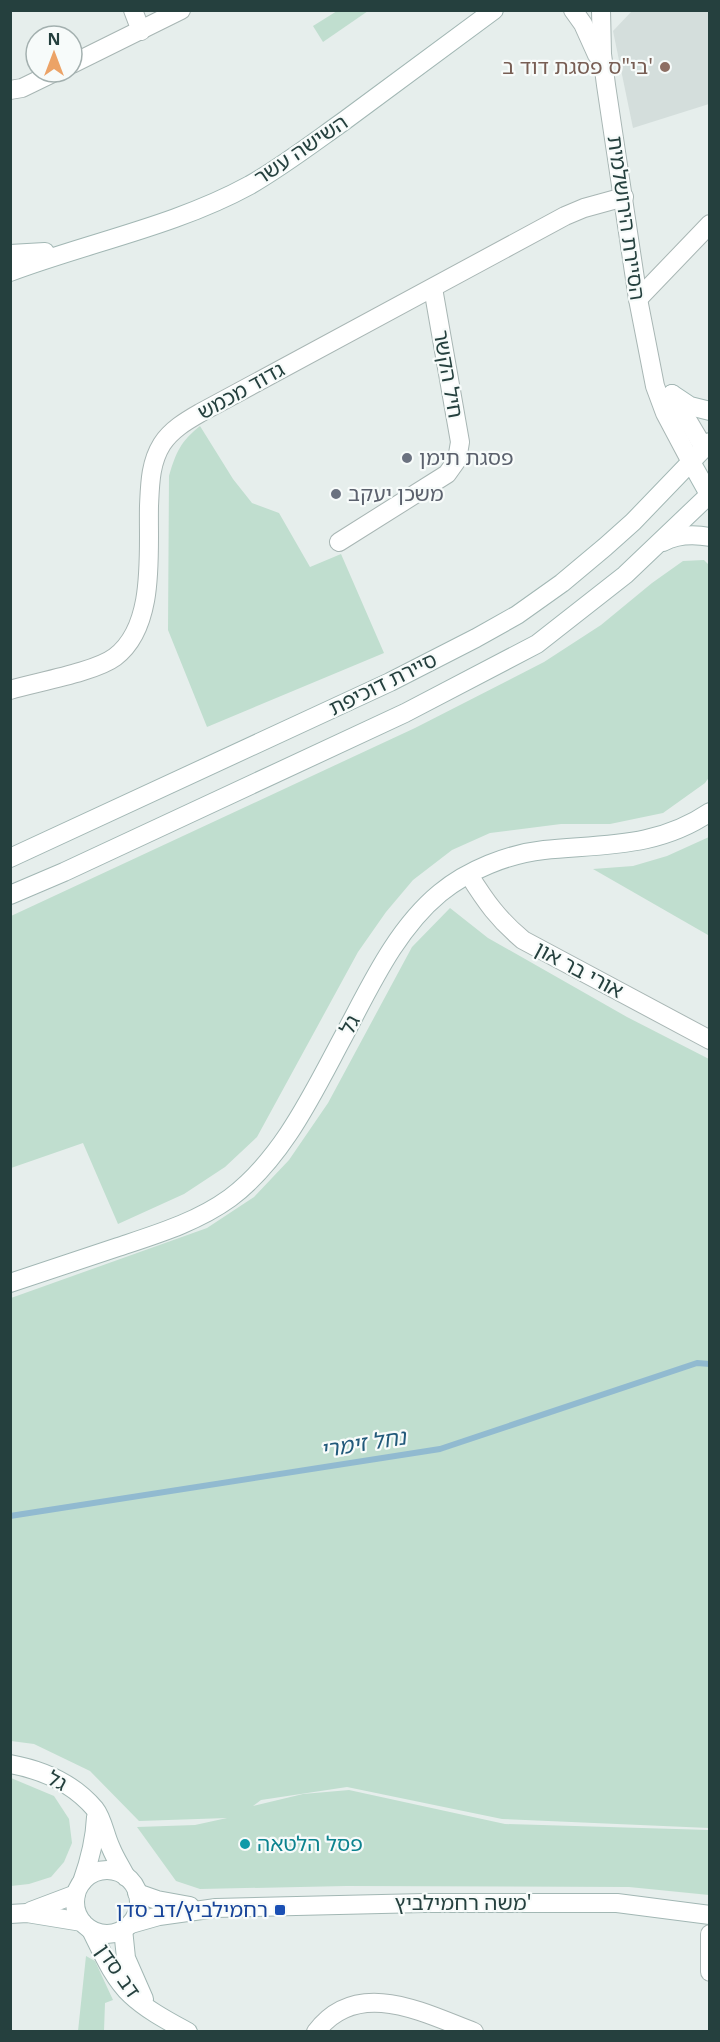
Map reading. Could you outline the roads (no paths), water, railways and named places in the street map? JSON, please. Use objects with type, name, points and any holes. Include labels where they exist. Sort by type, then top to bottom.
[{"type":"street","points":[[133,10],[141,31]]},
{"type":"street","points":[[84,58],[181,10]]},
{"type":"street","name":"השישה עשר","points":[[10,272],[133,233],[248,186],[289,160],[494,10]]},
{"type":"street","name":"הסיירת הירושלמית","points":[[573,10],[590,37],[606,85]]},
{"type":"street","name":"הסיירת הירושלמית","points":[[601,10],[602,54],[606,85],[647,351],[655,386],[665,413],[691,462]]},
{"type":"street","points":[[10,90],[30,84]]},
{"type":"street","name":"גדוד מכמש","points":[[10,690],[103,665],[129,643],[138,628],[144,606],[150,482],[153,463],[162,443],[177,427],[565,216],[624,197]]},
{"type":"street","points":[[638,299],[710,224]]},
{"type":"street","name":"השישה עשר","points":[[10,254],[85,247]]},
{"type":"street","name":"חיל הקשר","points":[[339,542],[447,474],[457,460],[460,442],[457,418],[433,288]]},
{"type":"street","name":"הסיירת הירושלמית","points":[[647,351],[653,365],[708,449]]},
{"type":"street","points":[[672,394],[690,406],[710,411]]},
{"type":"street","name":"סיירת דוכיפת","points":[[10,858],[390,682],[517,615],[562,583],[605,547],[633,522],[691,462],[708,449]]},
{"type":"street","points":[[691,462],[709,495]]},
{"type":"street","name":"סיירת דוכיפת","points":[[10,895],[405,713],[537,644],[607,590],[659,545],[709,495]]},
{"type":"street","points":[[659,545],[673,537],[690,535],[710,537]]},
{"type":"street","name":"גל","points":[[10,1283],[188,1222],[231,1197],[268,1160],[299,1116],[383,963],[419,914],[440,893],[469,875],[509,858],[542,850],[637,842],[668,834],[693,824],[710,812]]},
{"type":"street","name":"אורי בר און","points":[[469,875],[490,909],[523,940],[710,1040]]},
{"type":"street","name":"גל","points":[[10,1764],[23,1766],[63,1781],[96,1811],[126,1877]]},
{"type":"street","points":[[87,1926],[75,1905],[90,1860],[95,1835],[96,1811]]},
{"type":"street","points":[[105,1870],[126,1877],[134,1885],[137,1893],[137,1910],[127,1926],[107,1934],[87,1926],[19,1914],[79,1888],[95,1872],[105,1870]]},
{"type":"street","name":"משה רחמילביץ'","points":[[137,1893],[157,1900],[216,1908]]},
{"type":"street","name":"משה רחמילביץ'","points":[[127,1926],[159,1916],[216,1908],[424,1902],[617,1904],[710,1915]]},
{"type":"street","name":"דב סדן","points":[[87,1926],[108,1964],[130,1994],[148,2009],[188,2031]]},
{"type":"street","name":"דב סדן","points":[[127,1926],[126,1958],[148,2009]]},
{"type":"street","points":[[710,1934],[710,1972]]},
{"type":"street","points":[[316,2031],[322,2023],[354,2005],[388,2002],[474,2031]]},
{"type":"waterway","name":"נחל זימרי","points":[[10,1516],[440,1449],[697,1363],[710,1364]]},
{"type":"place","name":"בי\"ס פסגת דוד ב'","points":[[665,67]]},
{"type":"place","name":"פסגת תימן","points":[[407,458]]},
{"type":"place","name":"משכן יעקב","points":[[336,494]]},
{"type":"place","name":"פסל הלטאה","points":[[245,1844]]},
{"type":"place","name":"רחמילביץ/דב סדן","points":[[280,1910]]}]
